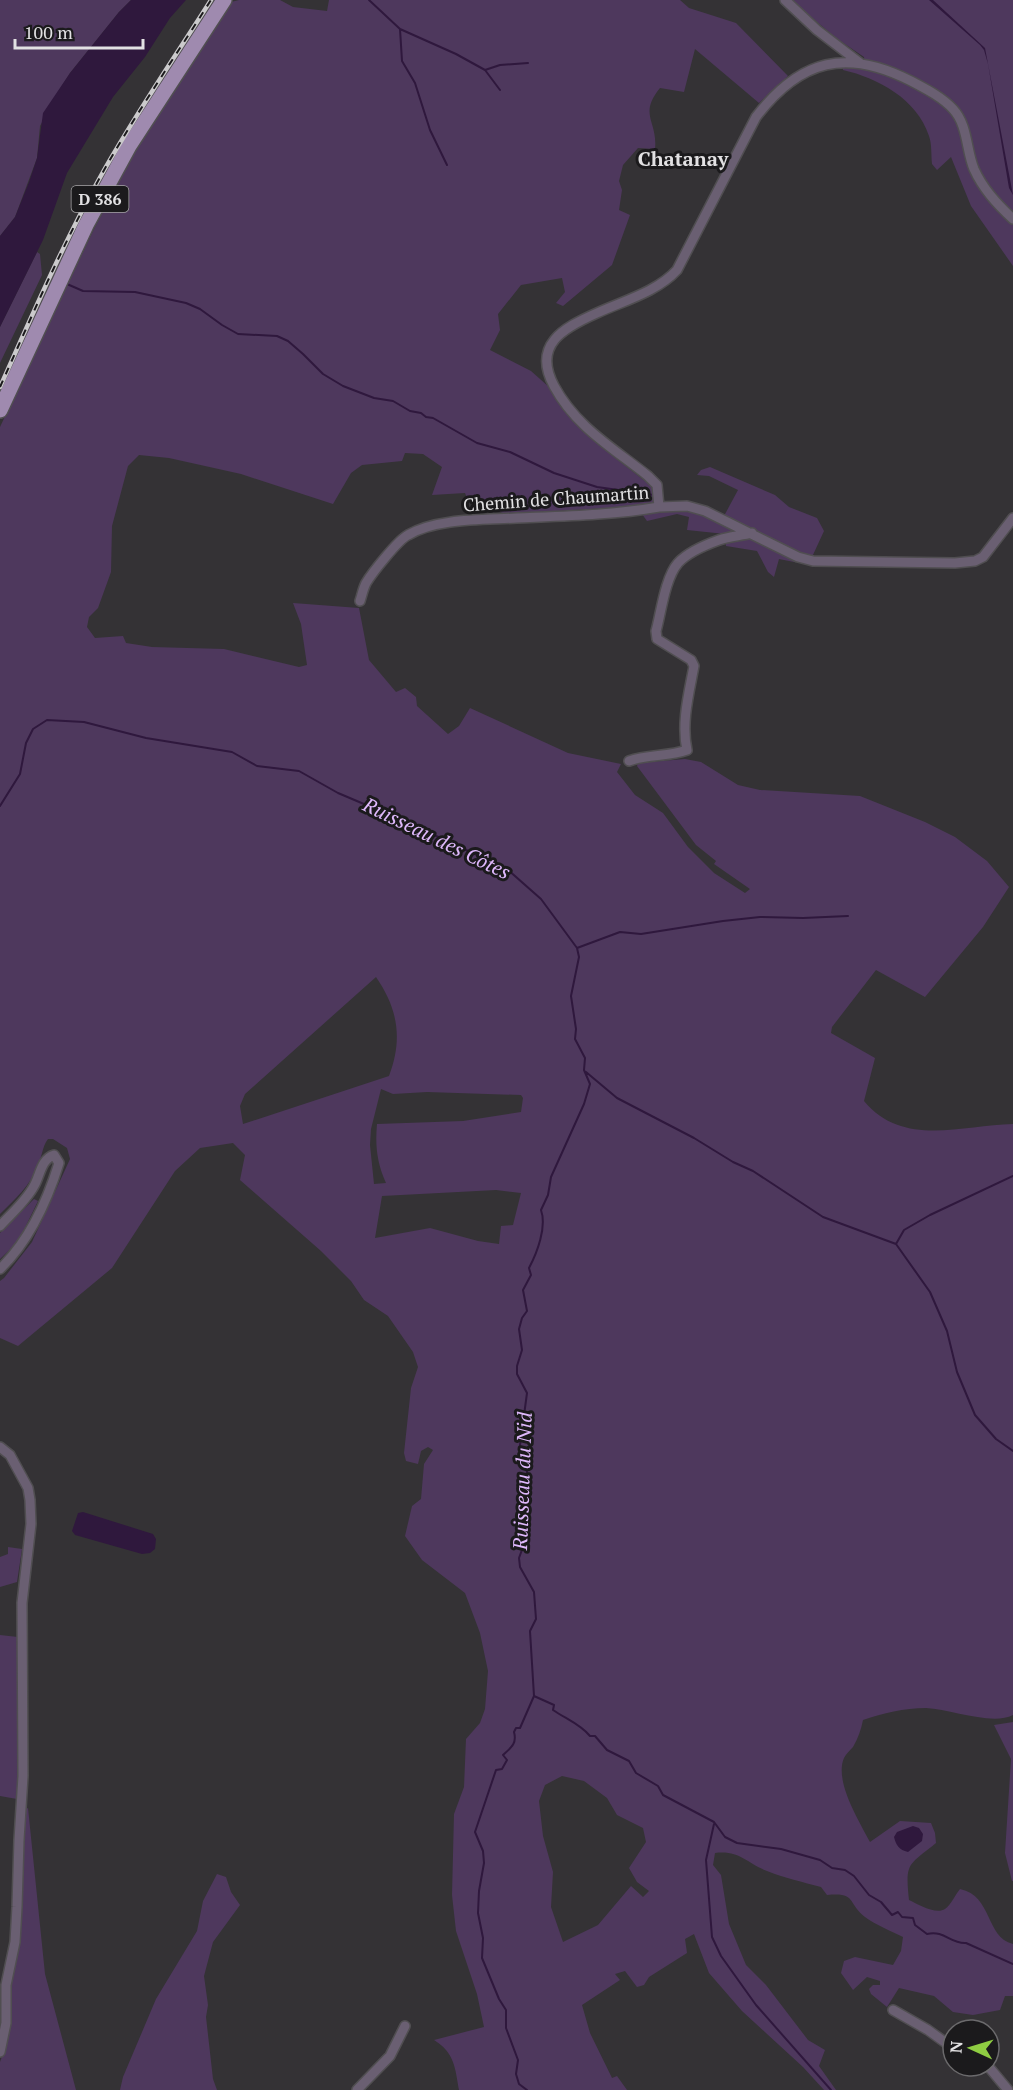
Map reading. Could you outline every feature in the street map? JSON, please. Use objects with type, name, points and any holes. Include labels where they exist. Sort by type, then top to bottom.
[{"type":"main road","name":"D 386","points":[[0,410],[102,195],[129,146],[224,0]]},
{"type":"street","points":[[785,0],[817,30],[860,63]]},
{"type":"street","name":"Chemin de Chaumartin","points":[[360,601],[364,586],[385,560],[407,535],[421,530],[442,524],[467,521],[547,517],[659,507],[657,485],[639,468],[585,428],[570,412],[548,375],[545,364],[547,352],[554,340],[566,329],[669,278],[676,270],[756,117],[782,87],[795,78],[812,70],[848,62],[868,63],[892,71],[931,91],[954,109],[962,122],[973,168],[986,190],[1013,219]]},
{"type":"street","points":[[659,507],[687,506],[705,511],[798,557],[813,561],[956,563],[975,561],[983,557],[991,548],[1013,518]]},
{"type":"street","points":[[629,761],[674,755],[687,750],[686,718],[694,666],[691,660],[657,639],[656,631],[670,579],[678,563],[700,547],[722,538],[752,533]]},
{"type":"street","points":[[0,1226],[33,1188],[44,1163],[54,1155],[59,1162],[54,1179],[27,1239],[0,1269]]},
{"type":"street","points":[[0,1447],[10,1455],[28,1488],[31,1524],[22,1603],[23,1776],[15,1942],[6,1985],[6,2023],[0,2052]]},
{"type":"street","points":[[893,2010],[941,2039]]},
{"type":"street","points":[[357,2090],[390,2056],[405,2026]]},
{"type":"street","points":[[998,2078],[1008,2090]]},
{"type":"shaded area","points":[[0,0],[131,0],[70,73],[60,89],[40,126],[37,158],[15,217],[0,236]]},
{"type":"shaded area","points":[[131,0],[186,0],[170,18],[145,57],[113,97],[67,173],[43,240],[0,327],[0,236],[15,217],[29,182],[37,158],[43,113],[70,73]]},
{"type":"shaded area","points":[[280,0],[293,7],[327,11],[329,0],[680,0],[689,8],[736,23],[788,76],[759,103],[695,49],[684,92],[660,88],[650,105],[655,149],[638,148],[623,165],[619,181],[622,190],[619,210],[630,215],[612,265],[563,306],[556,303],[565,292],[562,278],[521,285],[498,314],[500,330],[490,350],[531,371],[549,387],[567,414],[614,457],[650,485],[656,493],[655,501],[642,506],[505,514],[467,498],[465,493],[432,495],[442,467],[423,454],[405,453],[402,461],[362,465],[351,473],[333,504],[241,474],[169,458],[139,455],[128,466],[112,526],[111,572],[98,608],[89,617],[87,627],[95,638],[123,636],[126,643],[152,647],[224,649],[299,667],[307,665],[301,624],[293,603],[359,608],[369,660],[396,692],[405,688],[416,697],[417,706],[448,734],[459,726],[470,708],[568,753],[621,764],[617,772],[635,795],[663,813],[688,847],[714,873],[745,893],[750,889],[714,864],[716,861],[696,845],[637,766],[638,763],[685,759],[701,762],[738,785],[760,790],[860,796],[925,822],[955,837],[987,861],[1009,887],[983,927],[925,997],[876,970],[832,1027],[831,1033],[875,1058],[864,1101],[880,1116],[897,1125],[915,1129],[954,1130],[1013,1124],[1013,1715],[994,1719],[926,1708],[902,1710],[871,1717],[863,1720],[853,1747],[844,1758],[842,1778],[849,1801],[870,1842],[900,1821],[931,1823],[936,1843],[910,1866],[908,1871],[909,1900],[937,1911],[945,1909],[960,1889],[971,1893],[984,1908],[998,1933],[1004,1940],[1013,1944],[1013,1996],[1005,1996],[1000,2010],[973,2015],[953,2012],[934,1996],[899,1988],[887,2007],[871,1994],[869,1989],[873,1985],[880,1985],[880,1981],[867,1977],[853,1990],[841,1973],[844,1961],[855,1957],[893,1965],[901,1951],[903,1937],[865,1917],[843,1895],[827,1895],[821,1887],[773,1873],[731,1853],[715,1853],[713,1865],[721,1875],[729,1924],[746,1965],[766,1985],[808,2040],[825,2050],[819,2066],[836,2090],[824,2090],[803,2067],[742,2011],[709,1973],[694,1934],[685,1939],[687,1953],[649,1977],[644,1985],[637,1987],[625,1971],[615,1974],[620,1980],[582,2005],[590,2033],[612,2078],[617,2076],[627,2090],[459,2090],[450,2056],[434,2040],[484,2027],[477,1994],[456,1931],[452,1895],[454,1814],[464,1787],[466,1739],[480,1723],[485,1709],[488,1671],[480,1633],[465,1593],[422,1560],[405,1536],[412,1506],[421,1499],[424,1464],[433,1450],[428,1447],[421,1451],[418,1464],[406,1461],[404,1453],[411,1388],[418,1367],[413,1352],[388,1316],[364,1300],[351,1281],[321,1251],[240,1180],[245,1155],[233,1143],[200,1148],[175,1171],[112,1268],[18,1346],[0,1338],[0,1281],[32,1242],[70,1159],[67,1148],[53,1139],[48,1139],[31,1180],[0,1214],[0,427],[94,229],[134,153],[231,2]],"holes":[[[376,977],[389,1001],[396,1025],[396,1049],[389,1076],[243,1124],[240,1106],[245,1094]],[[381,1089],[393,1094],[427,1092],[521,1095],[523,1098],[521,1112],[463,1121],[377,1124],[377,1154],[386,1183],[374,1184],[370,1145],[371,1129]],[[496,1190],[521,1193],[513,1225],[501,1226],[499,1244],[478,1241],[430,1228],[375,1238],[382,1196]],[[562,1776],[584,1781],[607,1798],[617,1815],[643,1828],[646,1842],[629,1868],[637,1882],[649,1891],[643,1897],[631,1886],[598,1925],[563,1942],[551,1907],[553,1872],[543,1836],[539,1801],[545,1785]]]},
{"type":"shaded area","points":[[791,0],[1013,0],[1013,266],[971,206],[951,157],[937,170],[932,164],[929,136],[915,111],[895,92],[870,78],[843,70],[842,65],[865,65],[864,57],[836,38]]},
{"type":"shaded area","points":[[929,0],[933,0],[985,48],[1013,195],[1009,188],[984,50]]},
{"type":"shaded area","points":[[37,252],[40,254],[42,275],[0,363],[0,327]]},
{"type":"shaded area","points":[[710,467],[775,495],[789,507],[817,518],[824,531],[812,557],[800,554],[724,516],[738,490],[709,476],[697,475],[701,470]]},
{"type":"shaded area","points":[[688,509],[743,532],[725,534],[687,530],[689,517],[677,514],[647,521],[642,514]]},
{"type":"shaded area","points":[[752,536],[795,559],[794,562],[779,559],[774,577],[768,572],[757,551],[726,546],[726,541]]},
{"type":"shaded area","points":[[34,1199],[38,1201],[18,1242],[0,1259],[0,1233]]},
{"type":"shaded area","points":[[83,1512],[153,1534],[156,1539],[155,1549],[150,1553],[142,1554],[75,1535],[72,1531],[78,1513]]},
{"type":"shaded area","points":[[8,1547],[22,1549],[17,1582],[0,1587],[0,1557],[8,1554]]},
{"type":"shaded area","points":[[0,1635],[18,1637],[20,1728],[17,1799],[0,1796]]},
{"type":"shaded area","points":[[1013,1722],[1012,1881],[1005,1853],[1011,1759],[994,1725]]},
{"type":"shaded area","points":[[28,1808],[45,1974],[76,2090],[0,2090],[0,2062],[5,2048],[24,1810]]},
{"type":"shaded area","points":[[913,1826],[919,1828],[923,1834],[922,1841],[908,1852],[898,1847],[894,1837],[897,1832]]},
{"type":"shaded area","points":[[217,1874],[226,1877],[231,1892],[240,1905],[213,1942],[204,1976],[213,2079],[217,2090],[120,2090],[123,2077],[156,1999],[197,1931],[203,1901]]},
{"type":"waterway","points":[[369,0],[400,29],[402,61],[415,83],[430,130],[447,165]]},
{"type":"waterway","points":[[400,29],[456,54],[485,70],[500,90]]},
{"type":"waterway","points":[[485,70],[500,65],[528,63]]},
{"type":"waterway","points":[[67,284],[83,291],[135,292],[186,303],[200,309],[238,334],[277,336],[288,341],[323,374],[343,386],[374,398],[393,401],[410,411],[433,418],[477,443],[510,452],[554,473],[597,487],[654,495]]},
{"type":"waterway","name":"Ruisseau du Nid","points":[[0,806],[20,774],[26,743],[33,729],[47,720],[84,722],[146,738],[232,752],[257,766],[299,771],[338,793],[507,869],[541,899],[577,948],[579,957],[571,996],[576,1029],[575,1039],[585,1058],[584,1070],[590,1084],[584,1104],[551,1177],[548,1195],[541,1210],[542,1232],[529,1268],[531,1275],[523,1290],[527,1311],[519,1329],[522,1350],[517,1374],[527,1393],[520,1445],[527,1470],[526,1497],[521,1514],[524,1529],[520,1539],[523,1547],[519,1558],[520,1567],[534,1592],[536,1619],[530,1631],[534,1696],[520,1728],[516,1728],[514,1732],[513,1745],[503,1755],[507,1760],[502,1769],[496,1770],[475,1832],[483,1851],[484,1863],[478,1913],[483,1938],[482,1958],[506,2010],[506,2028],[518,2060],[516,2074],[519,2084],[527,2090]]},
{"type":"waterway","points":[[577,948],[620,932],[641,934],[760,917],[848,916]]},
{"type":"waterway","name":"Ruisseau des Côtes","points":[[586,1072],[617,1098],[753,1171],[823,1217],[896,1244],[930,1292],[947,1331],[957,1372],[975,1415],[996,1439],[1013,1451]]},
{"type":"waterway","points":[[896,1244],[904,1230],[930,1215],[1013,1176]]},
{"type":"waterway","points":[[534,1696],[554,1705],[553,1710],[590,1736],[595,1736],[607,1750],[629,1761],[636,1773],[658,1786],[663,1795],[714,1822],[725,1837],[737,1843],[781,1849],[820,1860],[832,1868],[845,1870],[854,1876],[869,1895],[881,1902],[892,1915],[898,1912],[902,1917],[913,1918],[915,1925],[927,1934],[943,1935],[960,1943],[966,1943],[1013,1964]]},
{"type":"waterway","points":[[714,1824],[706,1860],[712,1937],[721,1956],[756,2005],[831,2090]]},
{"type":"railway","points":[[0,387],[84,206],[139,112],[211,0]]},
{"type":"district","name":"Chatanay","points":[[683,158]]}]
